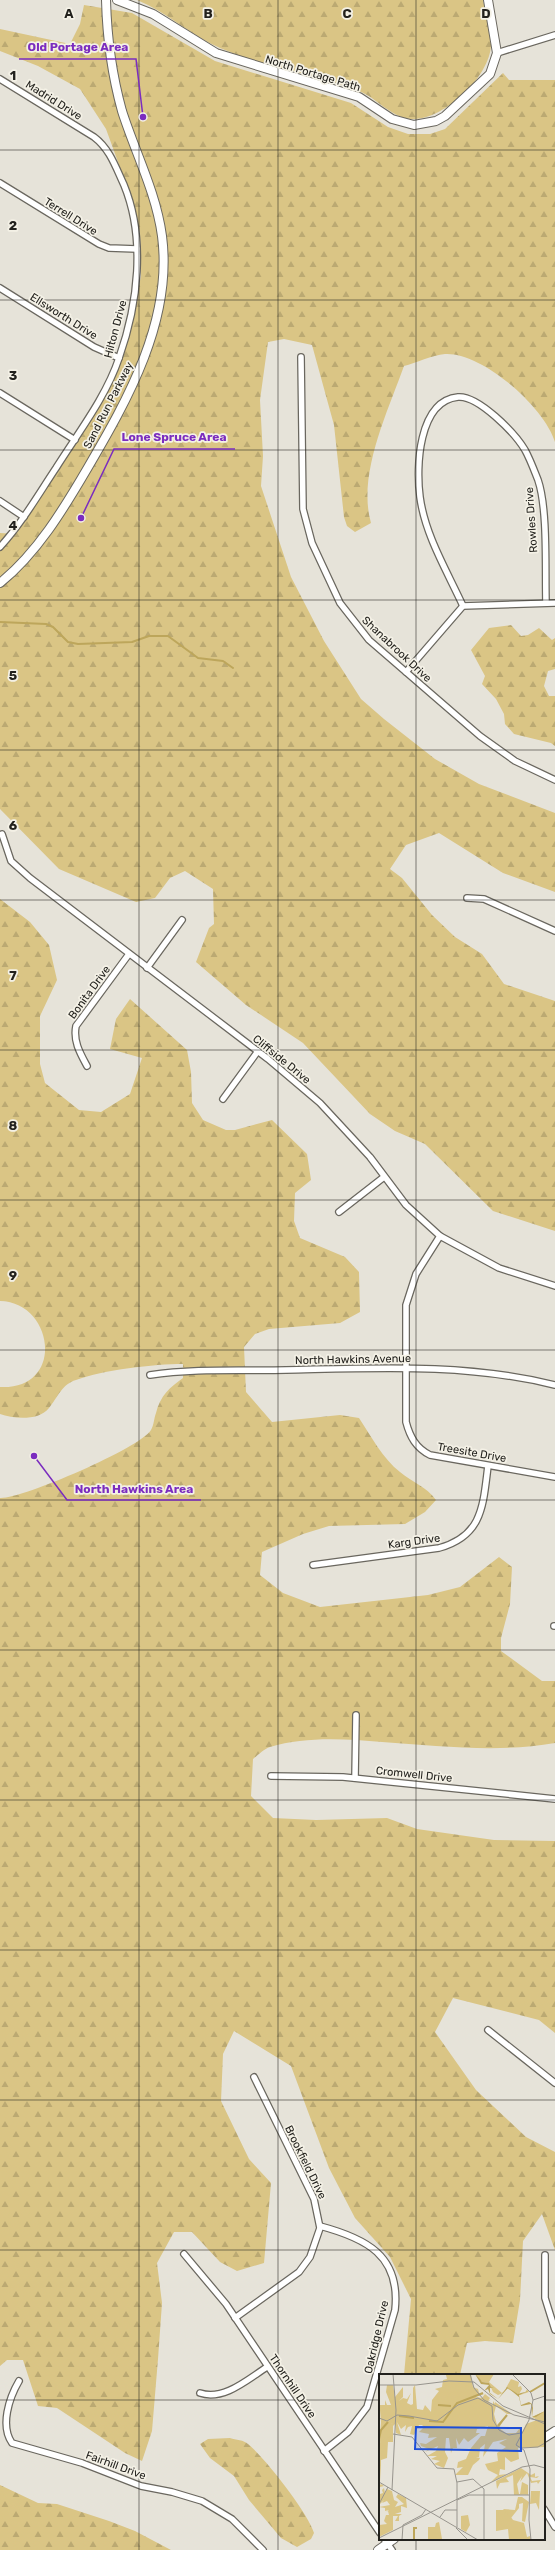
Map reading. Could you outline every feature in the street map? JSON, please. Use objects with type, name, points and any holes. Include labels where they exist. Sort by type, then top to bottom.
[{"type":"street","name":"Sand Run Parkway","points":[[0,583],[42,538],[91,462],[135,381],[158,313],[164,267],[162,235],[155,204],[122,111],[108,36],[106,0]]},
{"type":"street","name":"North Portage Path","points":[[117,0],[154,14],[216,53],[359,98],[392,119],[414,125],[436,121],[455,109],[490,74],[497,53],[488,0]]},
{"type":"street","points":[[497,53],[555,35]]},
{"type":"street","name":"Madrid Drive","points":[[0,78],[97,140]]},
{"type":"street","name":"Hilton Drive","points":[[0,547],[24,517],[75,440],[119,358],[133,303],[137,249],[129,199],[111,158],[97,140]]},
{"type":"street","name":"Terrell Drive","points":[[0,183],[98,244],[109,248],[137,249]]},
{"type":"street","name":"Ellsworth Drive","points":[[0,288],[94,347],[119,358]]},
{"type":"street","name":"Shanabrook Drive","points":[[301,357],[302,499],[309,534],[336,594],[348,615],[369,640],[494,747],[515,761],[555,780]]},
{"type":"street","points":[[0,393],[75,440]]},
{"type":"street","name":"Rowles Drive","points":[[463,606],[423,516],[418,471],[422,437],[434,412],[450,398],[459,397],[467,398],[478,404],[515,435],[531,463],[538,482],[541,499],[546,604]]},
{"type":"street","points":[[0,501],[24,517]]},
{"type":"street","points":[[406,672],[463,606],[555,603]]},
{"type":"street","name":"Cliffside Drive","points":[[2,834],[11,861],[147,968],[258,1051],[320,1103],[348,1132],[406,1205],[440,1236],[499,1268],[555,1286]]},
{"type":"street","points":[[467,898],[484,899],[555,931]]},
{"type":"street","points":[[147,968],[182,920]]},
{"type":"street","name":"Bonita Drive","points":[[87,1066],[74,1034],[76,1026],[129,954]]},
{"type":"street","points":[[223,1099],[258,1051]]},
{"type":"street","points":[[339,1212],[384,1177]]},
{"type":"street","name":"Treesite Drive","points":[[440,1236],[416,1274],[406,1305],[406,1422],[409,1432],[420,1450],[430,1455],[555,1477]]},
{"type":"street","name":"North Hawkins Avenue","points":[[150,1375],[231,1370],[445,1368],[491,1372],[555,1385]]},
{"type":"street","name":"Karg Drive","points":[[313,1565],[439,1548],[454,1544],[472,1529],[479,1518],[488,1466]]},
{"type":"street","points":[[355,1778],[356,1715]]},
{"type":"street","name":"Cromwell Drive","points":[[271,1776],[355,1778],[555,1799]]},
{"type":"street","points":[[488,2030],[555,2083]]},
{"type":"street","name":"Brookfield Drive","points":[[235,2318],[299,2272],[314,2248],[320,2226],[314,2199],[254,2077]]},
{"type":"street","name":"Oakridge Drive","points":[[320,2226],[354,2236],[374,2248],[391,2275],[395,2304],[367,2407],[348,2432],[324,2451]]},
{"type":"street","name":"Thornhill Drive","points":[[184,2254],[196,2271],[218,2293],[379,2532]]},
{"type":"street","points":[[545,2255],[545,2298],[555,2330]]},
{"type":"street","points":[[200,2394],[209,2396],[221,2394],[267,2367]]},
{"type":"street","name":"Fairhill Drive","points":[[19,2381],[9,2398],[3,2423],[4,2432],[12,2443],[82,2463],[141,2486],[172,2492],[202,2501],[232,2519],[263,2550]]},
{"type":"street","points":[[545,2437],[555,2431]]},
{"type":"street","points":[[545,2511],[555,2527]]},
{"type":"street","points":[[378,2550],[389,2543]]},
{"type":"green space","points":[[137,0],[483,0],[491,45],[489,57],[483,70],[463,95],[437,113],[424,118],[403,118],[359,91],[324,79],[237,55],[220,48]]},
{"type":"green space","points":[[84,5],[132,13],[215,61],[351,103],[388,127],[408,134],[430,134],[445,129],[503,73],[509,80],[555,80],[555,442],[549,428],[526,399],[510,384],[477,362],[460,356],[445,354],[404,366],[376,443],[371,464],[368,485],[368,504],[371,523],[355,532],[347,526],[344,517],[334,425],[312,345],[284,339],[268,342],[260,400],[263,456],[261,486],[291,577],[324,641],[361,699],[435,759],[479,784],[555,813],[555,892],[503,873],[439,833],[406,845],[390,869],[402,878],[432,915],[455,937],[482,954],[504,984],[555,1001],[555,1231],[493,1211],[425,1144],[395,1131],[370,1114],[303,1043],[246,1005],[196,962],[209,928],[214,924],[213,889],[185,871],[170,878],[155,898],[136,902],[59,869],[0,809],[0,533],[15,534],[97,410],[116,373],[127,344],[141,276],[140,232],[126,184],[106,129],[80,89],[38,66],[0,51],[0,29],[70,44],[80,24]]},
{"type":"green space","points":[[511,625],[521,636],[528,635],[539,628],[552,640],[555,638],[555,669],[548,671],[544,686],[549,696],[555,696],[555,746],[551,743],[514,734],[505,724],[504,714],[496,699],[482,684],[485,676],[471,650],[489,628]]},
{"type":"green space","points":[[0,899],[30,922],[49,945],[57,980],[40,1016],[40,1064],[45,1083],[79,1110],[101,1112],[130,1094],[142,1058],[110,1049],[116,1019],[130,999],[187,1050],[191,1072],[192,1103],[203,1120],[226,1130],[235,1130],[272,1120],[307,1154],[311,1180],[295,1193],[294,1221],[300,1238],[345,1257],[359,1272],[360,1312],[340,1323],[269,1329],[255,1334],[244,1347],[246,1392],[272,1422],[340,1415],[359,1418],[388,1461],[405,1476],[428,1491],[436,1500],[425,1512],[405,1524],[329,1526],[303,1534],[262,1552],[260,1575],[283,1593],[320,1607],[428,1595],[460,1587],[499,1557],[512,1567],[510,1604],[501,1638],[501,1651],[542,1681],[555,1681],[555,1743],[512,1748],[469,1748],[326,1739],[298,1741],[270,1747],[253,1759],[251,1796],[273,1818],[316,1820],[387,1818],[417,1829],[494,1840],[555,1841],[555,2033],[539,2020],[453,1998],[435,2032],[476,2090],[526,2137],[555,2152],[555,2250],[542,2214],[523,2241],[520,2300],[513,2343],[485,2341],[467,2343],[460,2374],[404,2374],[411,2299],[390,2257],[355,2218],[329,2168],[291,2066],[234,2031],[223,2054],[221,2101],[249,2159],[271,2183],[264,2263],[237,2271],[220,2262],[192,2232],[174,2232],[157,2263],[162,2303],[158,2359],[152,2431],[142,2461],[125,2453],[57,2408],[38,2406],[23,2360],[7,2360],[0,2366],[0,1498],[12,1496],[55,1482],[104,1460],[142,1438],[151,1430],[158,1407],[163,1397],[183,1378],[183,1364],[129,1368],[87,1376],[67,1385],[49,1408],[39,1415],[19,1418],[0,1414],[0,1387],[21,1384],[35,1375],[43,1361],[45,1346],[41,1329],[32,1315],[18,1305],[0,1301]]},
{"type":"green space","points":[[230,2438],[246,2443],[275,2473],[304,2513],[310,2524],[314,2533],[311,2539],[297,2547],[281,2538],[249,2500],[234,2476],[210,2458],[200,2444],[208,2439]]},
{"type":"green space","points":[[0,2485],[38,2503],[57,2504],[109,2521],[135,2531],[171,2550],[0,2550]]},
{"type":"waterway","points":[[0,622],[46,624],[53,627],[68,642],[78,644],[132,642],[149,636],[168,636],[198,658],[223,661],[233,668]]},
{"type":"place","name":"Old Portage Area","points":[[143,117]]},
{"type":"place","name":"Lone Spruce Area","points":[[81,518]]},
{"type":"place","name":"North Hawkins Area","points":[[34,1456]]}]
